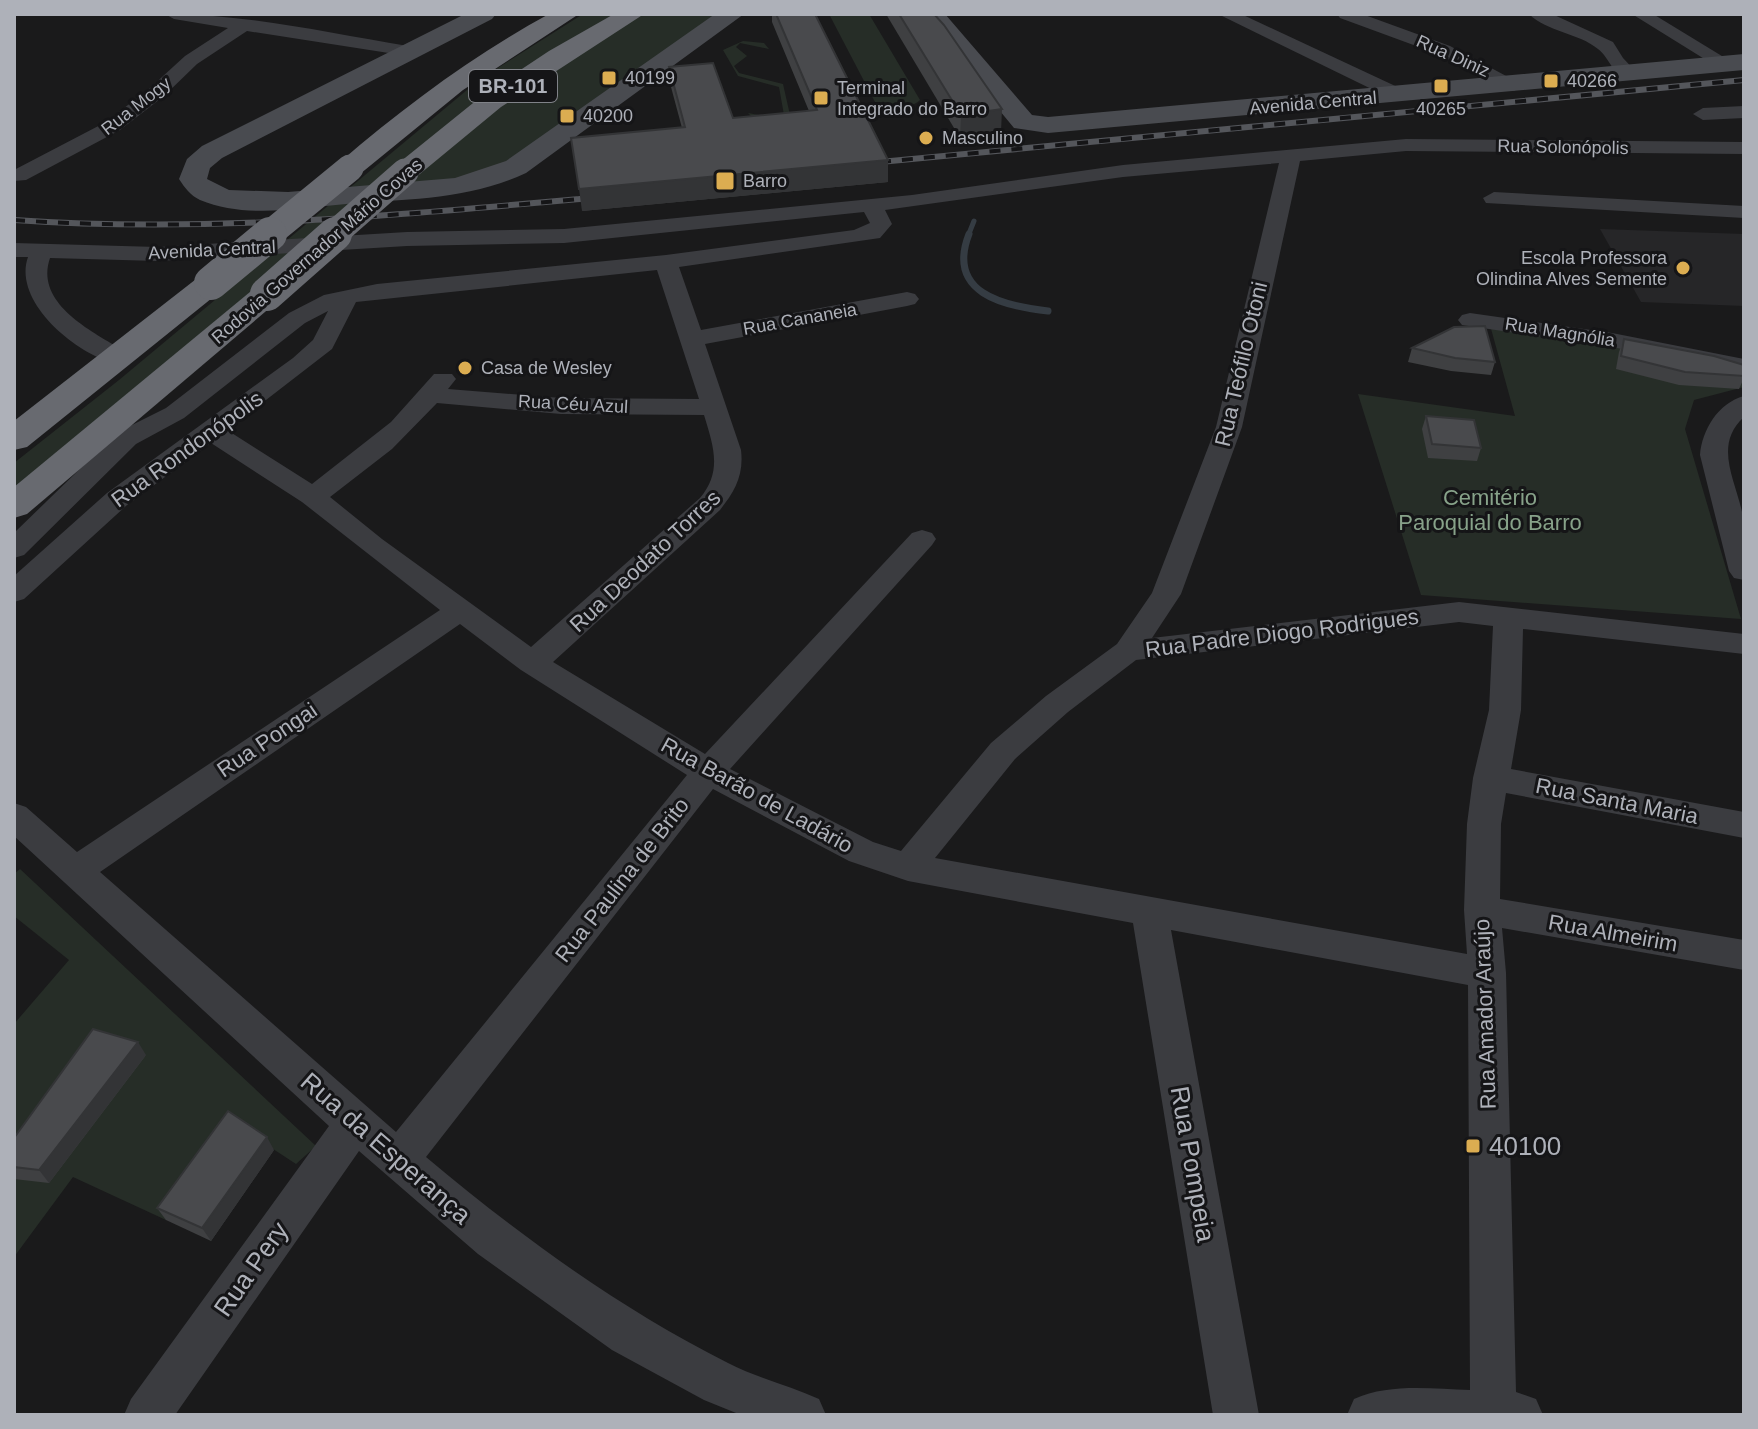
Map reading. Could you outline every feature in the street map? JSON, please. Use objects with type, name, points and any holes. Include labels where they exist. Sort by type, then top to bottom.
[{"type":"highway","name":"Rodovia Governador Mário Covas","points":[[14,439],[211,283],[414,113],[538,22],[567,14]]},
{"type":"highway","name":"Rodovia Governador Mário Covas","points":[[14,506],[222,335],[405,172],[492,101],[558,56],[632,14]]},
{"type":"highway","points":[[127,438],[205,365],[222,335]]},
{"type":"highway","points":[[14,427],[49,411]]},
{"type":"street","points":[[174,14],[216,16],[246,24],[408,51]]},
{"type":"street","points":[[484,14],[212,152],[197,165],[193,179],[197,186],[214,195],[254,201],[430,189],[489,179],[516,167],[688,42],[732,14]]},
{"type":"street","name":"Avenida Central","points":[[932,14],[1024,122],[1033,124],[1101,122],[1735,63]]},
{"type":"street","points":[[1227,14],[1399,95]]},
{"type":"street","name":"Rua Diniz","points":[[1346,14],[1481,66],[1514,85]]},
{"type":"street","points":[[1538,14],[1607,46],[1615,61],[1629,74]]},
{"type":"street","points":[[1641,14],[1735,63]]},
{"type":"street","name":"Rua Mogy","points":[[19,176],[113,126],[157,92],[191,60],[246,24]]},
{"type":"street","points":[[1433,46],[1455,38]]},
{"type":"street","points":[[1703,114],[1744,112]]},
{"type":"street","name":"Avenida Central","points":[[14,549],[127,438],[175,413],[307,310],[347,297],[538,275],[912,201],[1123,171],[1381,147]]},
{"type":"street","name":"Rua Solonópolis","points":[[1381,147],[1744,148]]},
{"type":"street","name":"Rua Teófilo Otoni","points":[[1128,651],[1171,582],[1229,427],[1291,155]]},
{"type":"street","points":[[1494,198],[1744,212]]},
{"type":"street","name":"Avenida Central","points":[[14,250],[158,254],[407,239],[603,232],[875,209]]},
{"type":"street","name":"Avenida Central","points":[[630,255],[666,262],[867,234],[880,226],[875,209]]},
{"type":"street","points":[[603,232],[630,255]]},
{"type":"street","points":[[479,238],[538,275]]},
{"type":"street","points":[[41,251],[34,268],[41,296],[53,313],[117,357]]},
{"type":"street","name":"Rua Deodato Torres","points":[[532,663],[672,540],[723,490],[729,480],[729,454],[666,262]]},
{"type":"street","name":"Rua Rondonópolis","points":[[14,592],[117,499],[280,381],[323,344],[347,297]]},
{"type":"street","name":"Rua Cananeia","points":[[692,339],[907,299]]},
{"type":"street","name":"Rua Magnólia","points":[[1470,320],[1596,338],[1744,366]]},
{"type":"street","name":"Rua Céu Azul","points":[[312,496],[349,471],[439,386],[561,406],[714,407]]},
{"type":"street","points":[[1744,404],[1720,423],[1713,439],[1713,455],[1744,571]]},
{"type":"street","name":"Rua Barão de Ladário","points":[[209,430],[312,496],[532,663],[708,772],[861,852],[908,867],[1487,973]]},
{"type":"street","name":"Rua Paulina de Brito","points":[[399,1160],[708,772],[922,539]]},
{"type":"street","name":"Rua Pongai","points":[[75,871],[460,610]]},
{"type":"street","name":"Rua Padre Diogo Rodrigues","points":[[908,867],[1003,751],[1057,704],[1128,651],[1450,613],[1508,616],[1744,644]]},
{"type":"street","name":"Rua Amador Araújo","points":[[1502,1414],[1487,973],[1482,910],[1484,824],[1490,778],[1505,710],[1508,616]]},
{"type":"street","name":"Rua Santa Maria","points":[[1490,778],[1744,825]]},
{"type":"street","name":"Rua da Esperança","points":[[14,816],[355,1123],[493,1240],[628,1334],[720,1384],[803,1415]]},
{"type":"street","name":"Rua Almeirim","points":[[1482,910],[1744,955]]},
{"type":"street","name":"Rua Pompeia","points":[[1150,913],[1236,1415]]},
{"type":"street","name":"Rua Pery","points":[[147,1415],[355,1123]]},
{"type":"street","points":[[1370,1415],[1405,1411],[1502,1414]]},
{"type":"shaded area","name":"Escola Professora Olindina Alves Semente","points":[[1600,229],[1744,234],[1744,306],[1641,302]]},
{"type":"green space","points":[[583,14],[623,14],[604,24],[14,495],[14,463],[119,380],[479,80]]},
{"type":"green space","points":[[640,14],[722,14],[510,166],[406,190],[444,141]]},
{"type":"green space","points":[[829,14],[869,14],[920,100],[898,108],[875,102]]},
{"type":"green space","points":[[743,41],[764,43],[769,49],[740,43],[736,47],[747,56],[734,66],[739,73],[783,84],[790,115],[785,118],[763,122],[748,113],[775,118],[784,115],[779,87],[738,76],[723,50]]},
{"type":"green space","name":"Cemitério Paroquial do Barro","points":[[1490,325],[1744,367],[1744,387],[1694,400],[1685,429],[1741,619],[1421,595],[1358,394],[1515,416]]},
{"type":"green space","points":[[20,869],[316,1146],[296,1164],[235,1124],[166,1220],[73,1177],[14,1257],[14,1024],[69,960],[14,916],[14,874]]},
{"type":"building","points":[[776,14],[815,14],[888,160],[579,189],[571,138],[685,127],[669,67],[713,63],[733,118],[817,110]]},
{"type":"building","points":[[899,14],[934,14],[1002,109],[961,115]]},
{"type":"building","points":[[1485,326],[1495,362],[1455,358],[1412,348],[1454,327]]},
{"type":"building","points":[[1624,339],[1714,356],[1744,365],[1744,376],[1685,372],[1621,356]]},
{"type":"building","points":[[1426,416],[1474,420],[1481,448],[1432,444]]},
{"type":"building","points":[[93,1029],[138,1042],[39,1170],[14,1167],[14,1138]]},
{"type":"building","points":[[228,1111],[267,1137],[202,1228],[157,1208]]},
{"type":"waterway","points":[[968,236],[974,221]]},
{"type":"waterway","points":[[969,234],[964,254],[965,270],[972,283],[997,300],[1048,311]]},
{"type":"railway","points":[[880,162],[1744,80]]},
{"type":"railway","points":[[14,220],[85,224],[227,224],[368,217],[580,199]]},
{"type":"place","name":"40199","points":[[609,78]]},
{"type":"place","name":"40266","points":[[1551,81]]},
{"type":"place","name":"40265","points":[[1441,86]]},
{"type":"place","name":"Terminal Integrado do Barro","points":[[821,98]]},
{"type":"place","name":"40200","points":[[567,116]]},
{"type":"place","name":"Masculino","points":[[926,138]]},
{"type":"place","name":"Barro","points":[[725,181]]},
{"type":"place","name":"Escola Professora Olindina Alves Semente","points":[[1683,268]]},
{"type":"place","name":"Casa de Wesley","points":[[465,368]]},
{"type":"place","name":"40100","points":[[1473,1146]]}]
